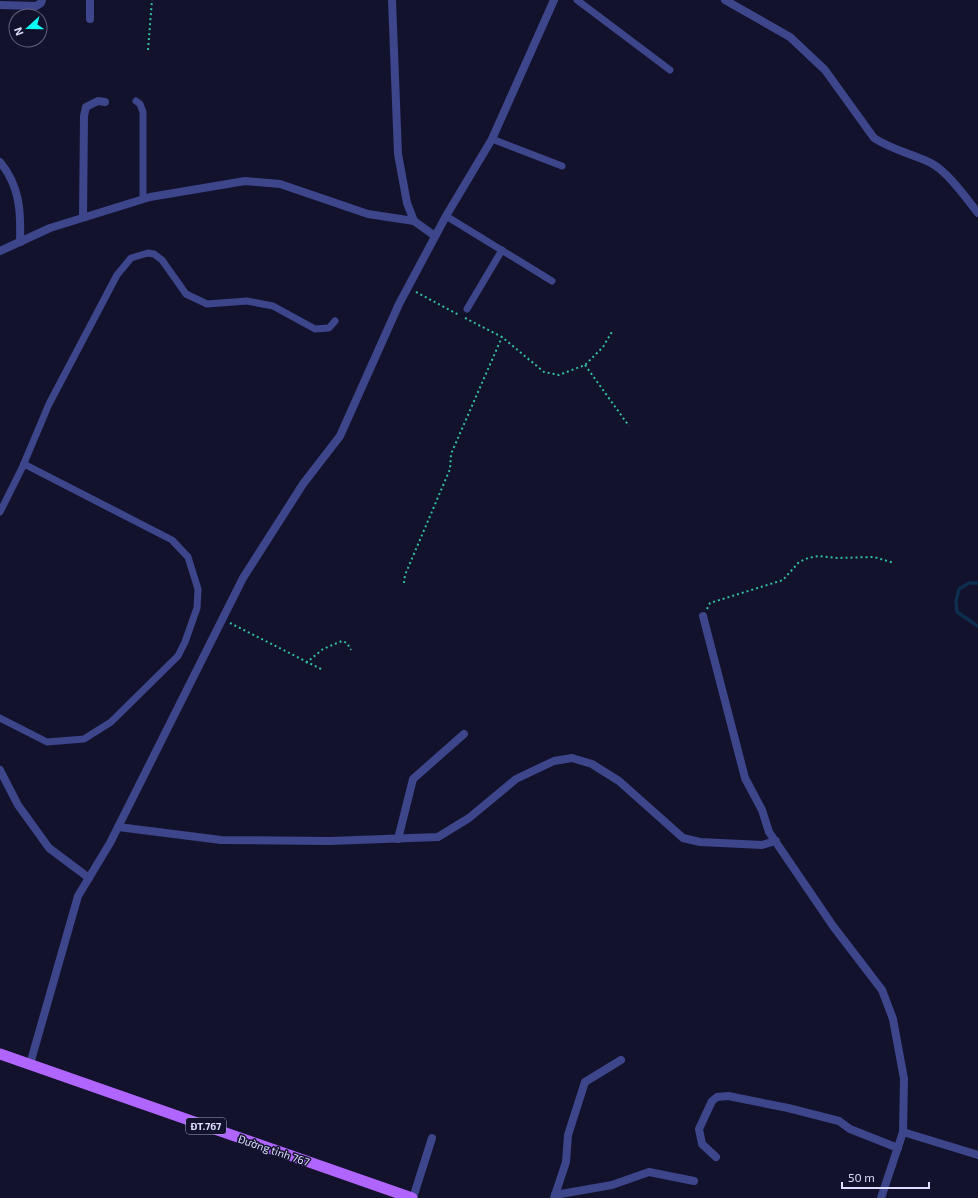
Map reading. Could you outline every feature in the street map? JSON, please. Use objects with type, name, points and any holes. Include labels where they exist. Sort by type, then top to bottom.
[{"type":"main road","name":"Đường tỉnh 767","points":[[0,1054],[412,1198]]},
{"type":"street","points":[[0,5],[36,6],[41,4],[42,0]]},
{"type":"street","points":[[90,0],[90,19]]},
{"type":"street","points":[[392,0],[398,154],[407,203],[414,221]]},
{"type":"street","points":[[30,1064],[78,896],[118,828],[243,578],[302,484],[340,436],[398,304],[446,216],[492,139],[554,0]]},
{"type":"street","points":[[725,0],[790,38],[825,70],[874,138],[884,145],[931,163],[941,170],[978,213]]},
{"type":"street","points":[[83,217],[84,116],[86,107],[98,101],[104,102]]},
{"type":"street","points":[[0,162],[11,177],[18,191],[21,216],[20,242]]},
{"type":"street","points":[[0,251],[50,228],[143,199],[245,181],[280,184],[368,214],[414,221],[435,236]]},
{"type":"street","points":[[703,616],[745,778],[762,810],[769,832],[833,926],[882,990],[893,1019],[904,1079],[904,1132],[881,1198]]},
{"type":"street","points":[[398,839],[413,779],[464,734]]},
{"type":"street","points":[[118,828],[221,840],[330,841],[438,837],[469,818],[516,779],[554,760],[572,758],[592,764],[619,781],[684,838],[700,842],[762,845],[776,841]]},
{"type":"street","points":[[0,770],[18,806],[50,848],[89,878]]},
{"type":"street","points":[[621,1060],[585,1082],[568,1135],[566,1162],[555,1196],[612,1185],[649,1172],[694,1181]]},
{"type":"street","points":[[716,1157],[702,1144],[699,1129],[712,1101],[717,1097],[728,1096],[788,1108],[839,1121],[850,1129],[898,1148]]},
{"type":"street","points":[[904,1132],[978,1155]]},
{"type":"street","points":[[412,1198],[432,1138]]},
{"type":"lane","points":[[577,0],[670,70]]},
{"type":"lane","points":[[136,101],[140,104],[143,112],[143,199]]},
{"type":"lane","points":[[492,139],[562,166]]},
{"type":"lane","points":[[446,216],[552,281]]},
{"type":"lane","points":[[467,309],[502,250]]},
{"type":"lane","points":[[0,512],[24,464],[49,404],[117,275],[131,258],[148,253],[154,254],[162,260],[186,294],[207,304],[247,300],[273,306],[315,329],[329,328],[335,321]]},
{"type":"lane","points":[[0,718],[47,742],[84,739],[111,722],[178,656],[197,608],[198,589],[188,557],[172,540],[24,464]]},
{"type":"path","points":[[148,50],[152,0]]},
{"type":"path","points":[[407,288],[502,338],[544,372],[559,375],[584,365],[603,347],[613,330]]},
{"type":"path","points":[[404,583],[405,575],[450,469],[451,454],[502,338]]},
{"type":"path","points":[[584,365],[629,426]]},
{"type":"path","points":[[703,616],[710,603],[783,580],[799,562],[808,558],[819,556],[838,558],[874,557],[894,563]]},
{"type":"path","points":[[222,619],[306,663],[321,669]]},
{"type":"path","points":[[306,663],[322,650],[342,641],[347,643],[351,650]]},
{"type":"waterway","points":[[978,583],[969,583],[959,589],[956,601],[957,612],[978,626]]}]
